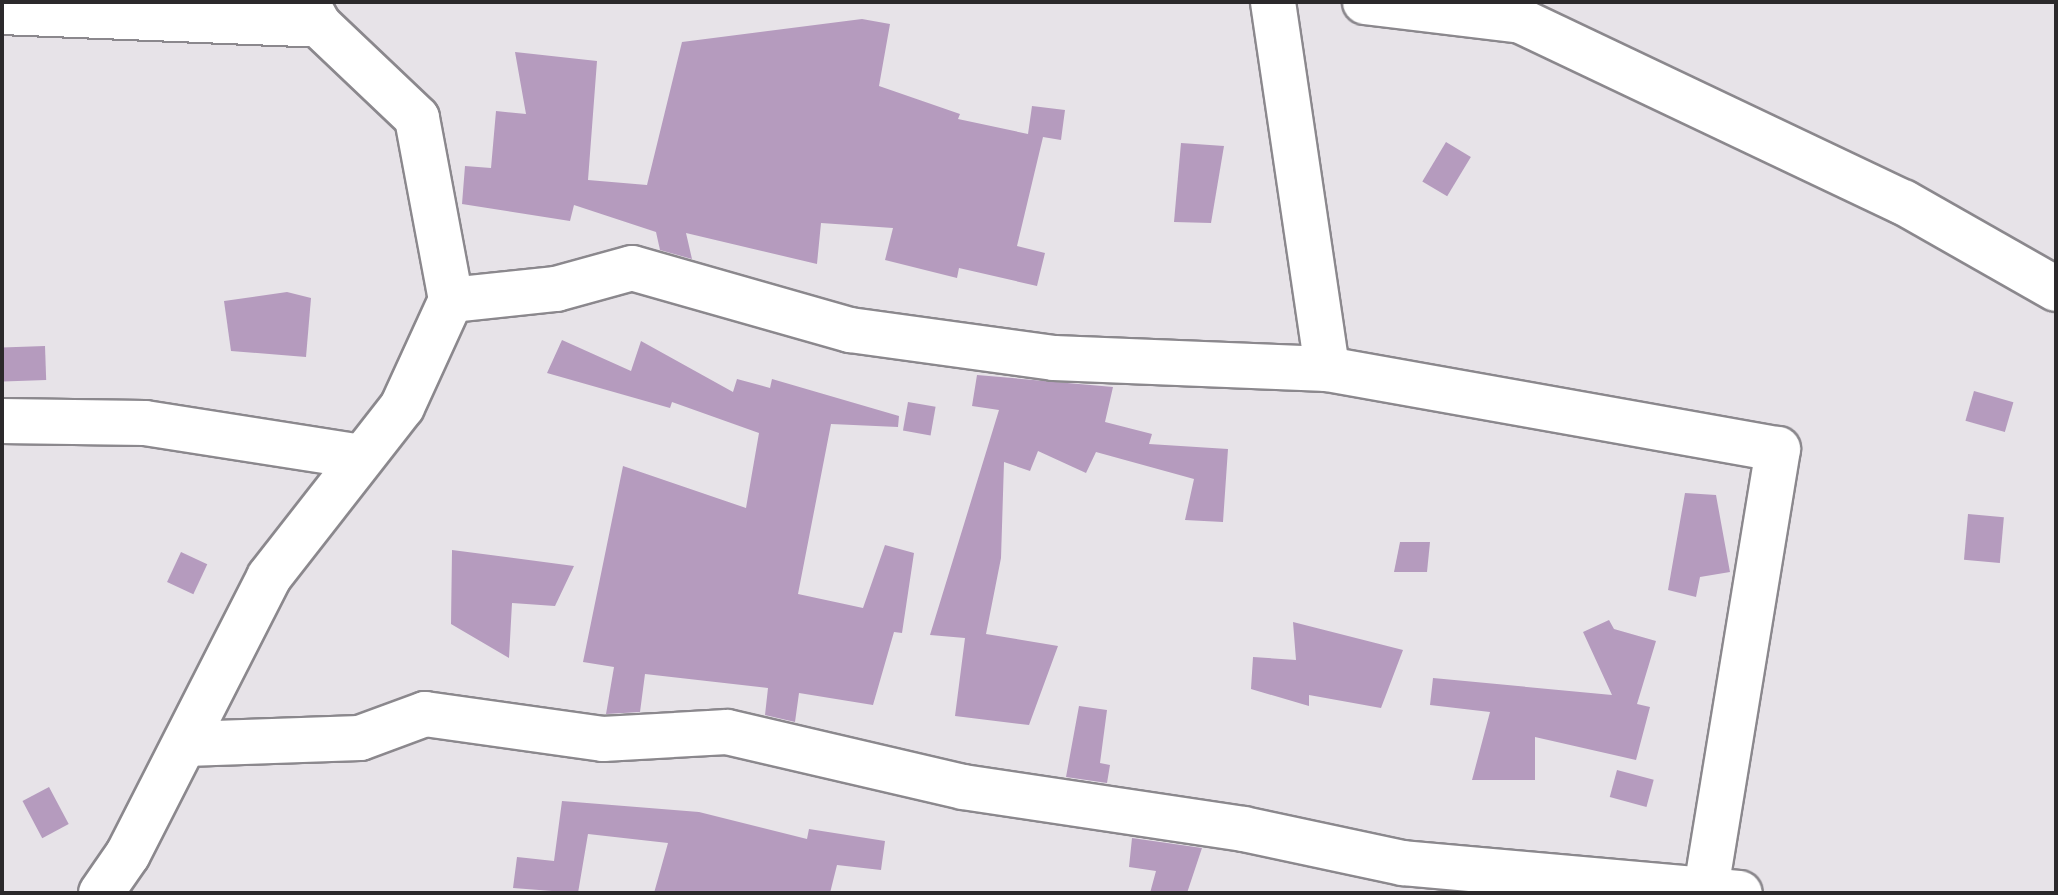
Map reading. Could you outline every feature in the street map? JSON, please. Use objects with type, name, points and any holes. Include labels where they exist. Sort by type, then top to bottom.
[{"type":"street","points":[[1273,2],[1327,369]]},
{"type":"street","points":[[1365,2],[1521,21],[1903,202],[2056,289]]},
{"type":"street","points":[[2,12],[313,13],[417,118],[451,300],[402,407],[269,577],[186,744],[101,893]]},
{"type":"street","points":[[186,744],[360,738],[425,714],[603,739],[727,732],[977,790],[1244,829],[1403,863],[1717,891],[1778,449],[1327,369],[1054,358],[850,330],[632,268],[556,289],[451,300]]},
{"type":"street","points":[[2,421],[145,423],[361,457]]},
{"type":"building","points":[[862,19],[890,24],[879,86],[960,114],[958,119],[1028,134],[1032,106],[1065,110],[1061,140],[1043,137],[1017,246],[1045,253],[1037,286],[959,268],[957,278],[885,260],[893,228],[821,223],[817,264],[686,233],[692,259],[660,250],[656,232],[574,205],[570,221],[462,204],[465,166],[491,168],[496,111],[526,114],[515,52],[597,61],[588,180],[647,185],[682,42]]},
{"type":"building","points":[[1446,142],[1471,157],[1447,196],[1422,181]]},
{"type":"building","points":[[1181,143],[1224,146],[1211,223],[1174,222]]},
{"type":"building","points":[[287,292],[311,298],[306,357],[231,351],[224,301]]},
{"type":"building","points":[[562,340],[631,371],[641,341],[733,392],[737,379],[770,388],[772,379],[899,416],[898,427],[831,424],[798,594],[863,608],[885,545],[914,553],[902,633],[894,632],[873,705],[799,693],[795,722],[765,715],[768,688],[645,674],[640,712],[606,714],[614,667],[583,662],[623,466],[746,508],[759,433],[672,402],[670,408],[547,373]]},
{"type":"building","points":[[45,346],[46,380],[3,381],[2,348]]},
{"type":"building","points":[[977,375],[1113,387],[1105,422],[1152,434],[1149,444],[1228,449],[1223,522],[1185,520],[1194,479],[1096,452],[1086,473],[1038,451],[1030,471],[1004,462],[1001,558],[986,634],[1058,646],[1029,725],[955,716],[965,638],[930,635],[999,410],[972,406]]},
{"type":"building","points":[[1974,391],[2013,402],[2005,432],[1965,421]]},
{"type":"building","points":[[908,402],[936,407],[931,435],[903,431]]},
{"type":"building","points":[[1685,493],[1716,495],[1730,572],[1700,577],[1696,597],[1668,590]]},
{"type":"building","points":[[1968,514],[2004,517],[2000,563],[1964,560]]},
{"type":"building","points":[[1400,542],[1430,542],[1427,572],[1394,572]]},
{"type":"building","points":[[452,550],[574,566],[555,606],[512,603],[509,658],[451,624]]},
{"type":"building","points":[[181,552],[207,564],[193,594],[167,582]]},
{"type":"building","points":[[1609,620],[1614,629],[1656,641],[1637,704],[1650,707],[1636,760],[1535,737],[1535,780],[1472,780],[1490,712],[1430,705],[1433,678],[1612,695],[1583,632]]},
{"type":"building","points":[[1293,622],[1403,650],[1381,708],[1309,695],[1309,706],[1251,689],[1253,657],[1296,660]]},
{"type":"building","points":[[1079,706],[1107,710],[1100,763],[1110,765],[1107,783],[1066,777]]},
{"type":"building","points":[[1617,770],[1654,780],[1646,807],[1610,797]]},
{"type":"building","points":[[49,787],[69,824],[42,838],[23,801]]},
{"type":"building","points":[[562,801],[699,812],[807,839],[809,829],[885,841],[881,870],[837,865],[830,893],[654,893],[668,843],[588,834],[578,893],[513,888],[517,857],[554,861]]},
{"type":"building","points":[[1132,838],[1202,848],[1187,893],[1150,893],[1156,871],[1129,867]]}]
